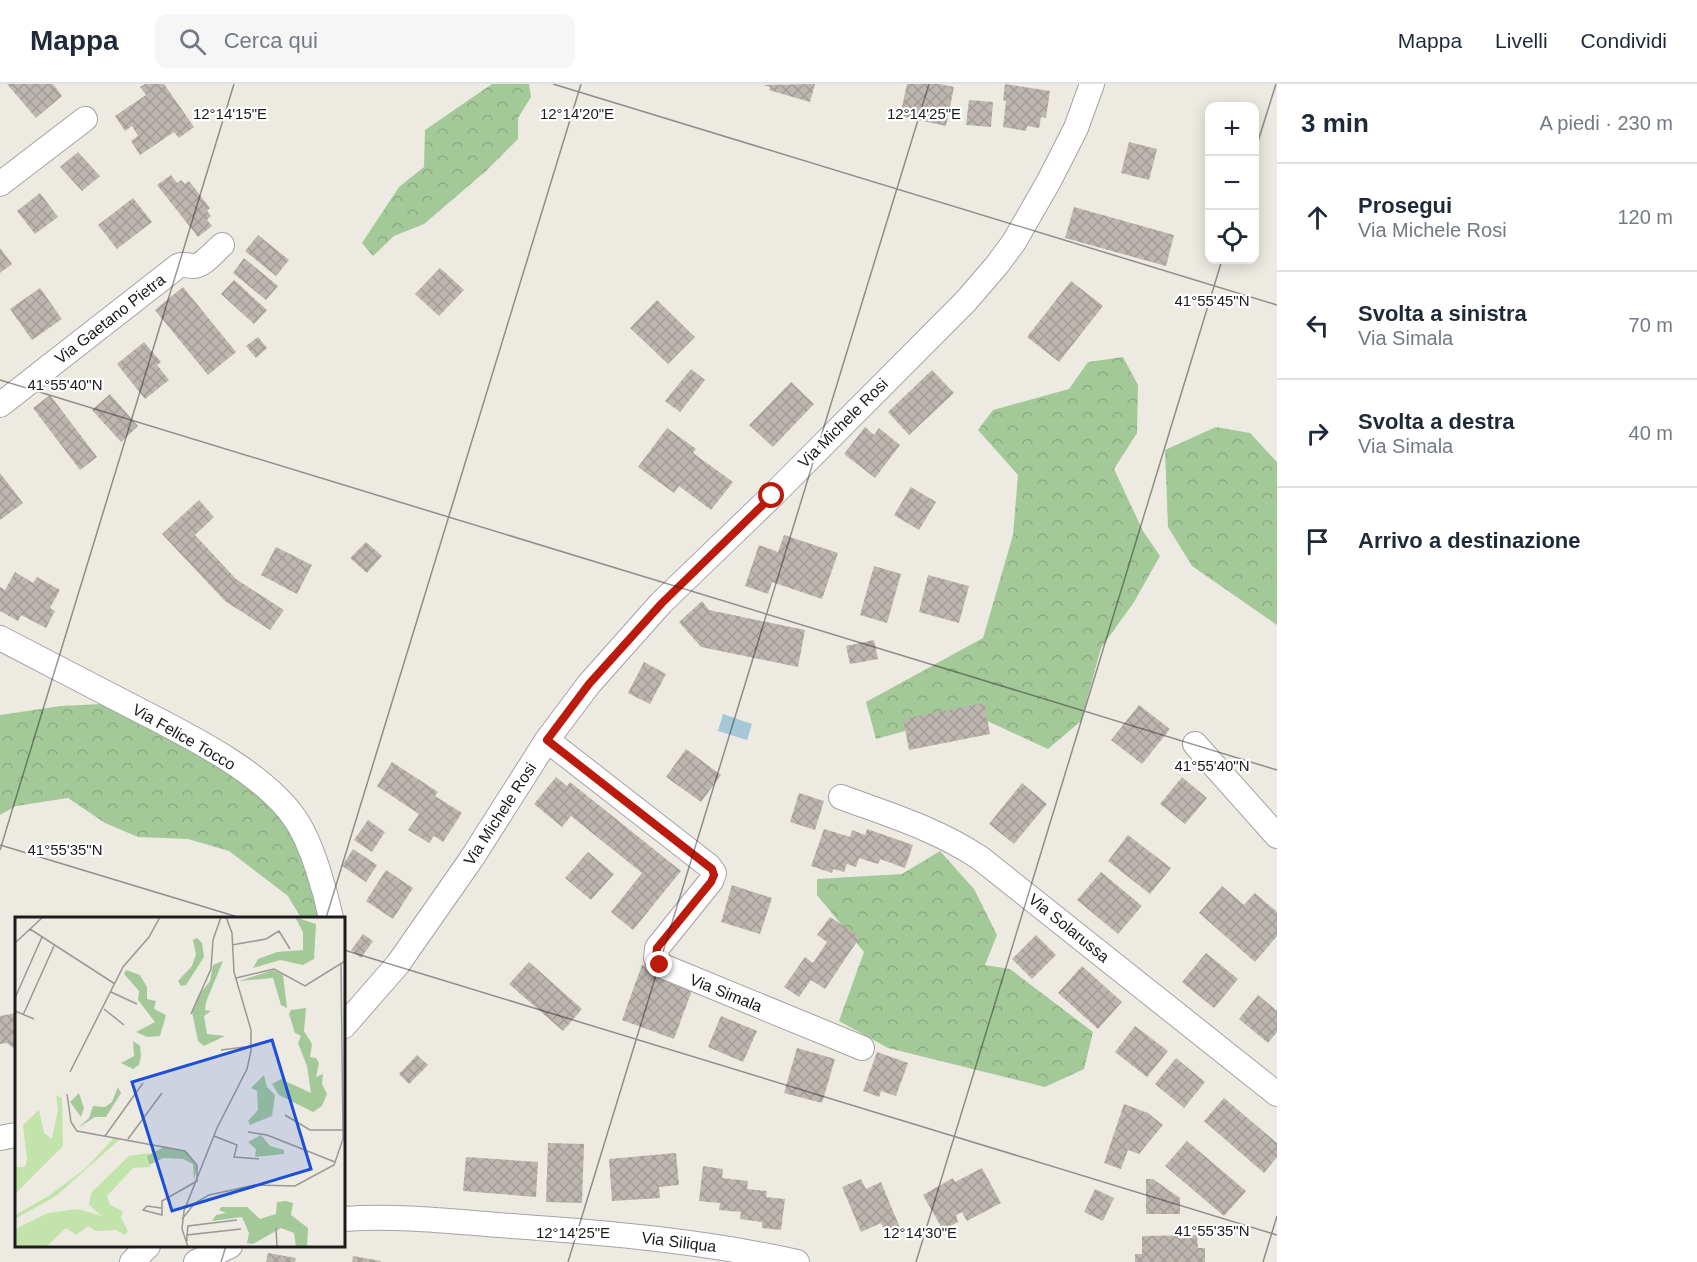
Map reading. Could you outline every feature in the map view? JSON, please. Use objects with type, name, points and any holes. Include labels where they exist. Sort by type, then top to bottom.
[{"type":"street","name":"Via Michele Rosi","points":[[345,1025],[398,964],[472,858],[547,740],[589,684],[662,603],[966,301],[997,265],[1014,242],[1076,128],[1089,84]]},
{"type":"street","points":[[0,184],[85,119]]},
{"type":"street","name":"Via Gaetano Pietra","points":[[0,405],[178,266],[182,264],[198,266],[222,245]]},
{"type":"street","name":"Via Felice Tocco","points":[[0,638],[210,748],[266,789],[287,809],[303,832],[331,917]]},
{"type":"street","name":"Via Simala","points":[[547,740],[712,869],[714,875],[711,882],[657,948],[656,958],[660,965],[862,1048]]},
{"type":"street","points":[[1195,744],[1277,836]]},
{"type":"street","name":"Via Solarussa","points":[[841,797],[928,829],[959,844],[980,858],[1277,1094]]},
{"type":"street","points":[[0,1138],[15,1135]]},
{"type":"street","name":"Via Siliqua","points":[[345,1219],[404,1218],[617,1234],[722,1247],[797,1262]]},
{"type":"street","points":[[132,1262],[146,1247]]},
{"type":"street","points":[[196,1262],[226,1247]]},
{"type":"green space","points":[[492,84],[529,84],[531,97],[518,118],[518,139],[487,170],[424,224],[394,236],[373,256],[362,243],[399,187],[424,167],[425,130]]},
{"type":"green space","points":[[1123,357],[1138,385],[1137,433],[1114,469],[1143,531],[1160,556],[1134,602],[1101,648],[1081,721],[1048,749],[970,713],[876,739],[866,702],[983,638],[1013,535],[1018,475],[978,430],[993,410],[1069,389],[1088,362]]},
{"type":"green space","points":[[1216,427],[1250,433],[1277,462],[1277,625],[1192,566],[1168,527],[1165,450]]},
{"type":"green space","points":[[101,704],[239,770],[298,829],[324,917],[300,917],[288,896],[229,851],[188,839],[138,837],[105,823],[68,798],[16,806],[0,815],[0,715],[61,706]]},
{"type":"green space","points":[[940,851],[974,889],[997,935],[985,965],[1010,969],[1093,1032],[1084,1069],[1045,1087],[888,1048],[839,1021],[864,952],[817,895],[817,879],[902,874]]},
{"type":"water","points":[[723,714],[752,724],[747,740],[718,731]]},
{"type":"building","points":[[7,84],[53,84],[62,96],[36,118]]},
{"type":"building","points":[[145,84],[164,84],[194,127],[179,138],[174,132],[140,155],[131,141],[138,136],[132,126],[125,131],[115,116],[146,95],[140,87]]},
{"type":"building","points":[[815,84],[810,102],[769,90],[770,87],[763,85]]},
{"type":"building","points":[[907,84],[940,84],[954,87],[946,126],[900,116]]},
{"type":"building","points":[[1005,84],[1050,91],[1046,118],[1041,117],[1039,128],[1027,126],[1026,131],[1003,127]]},
{"type":"building","points":[[969,100],[993,102],[991,127],[966,125]]},
{"type":"building","points":[[1129,142],[1157,149],[1149,180],[1121,173]]},
{"type":"building","points":[[78,152],[100,176],[82,191],[60,167]]},
{"type":"building","points":[[171,175],[177,183],[181,180],[185,184],[189,181],[210,208],[207,211],[211,216],[207,220],[212,226],[198,237],[157,185]]},
{"type":"building","points":[[40,193],[58,217],[35,234],[17,211]]},
{"type":"building","points":[[133,198],[152,222],[117,249],[98,225]]},
{"type":"building","points":[[1074,207],[1174,235],[1166,266],[1065,238]]},
{"type":"building","points":[[258,235],[289,260],[276,276],[245,251]]},
{"type":"building","points":[[0,248],[12,264],[0,273]]},
{"type":"building","points":[[244,258],[278,286],[266,300],[233,273]]},
{"type":"building","points":[[440,268],[464,290],[439,316],[415,294]]},
{"type":"building","points":[[234,280],[267,310],[254,324],[221,294]]},
{"type":"building","points":[[1071,281],[1103,306],[1059,362],[1027,337]]},
{"type":"building","points":[[183,287],[236,352],[208,375],[155,310]]},
{"type":"building","points":[[40,288],[62,319],[32,340],[10,309]]},
{"type":"building","points":[[657,300],[695,337],[668,364],[630,328]]},
{"type":"building","points":[[258,337],[267,348],[256,358],[246,346]]},
{"type":"building","points":[[144,342],[161,362],[157,365],[169,380],[145,399],[117,364]]},
{"type":"building","points":[[691,369],[705,380],[680,412],[665,401]]},
{"type":"building","points":[[932,370],[954,393],[909,435],[888,412]]},
{"type":"building","points":[[791,382],[814,404],[773,447],[749,425]]},
{"type":"building","points":[[110,394],[138,426],[121,442],[92,410]]},
{"type":"building","points":[[50,395],[97,457],[80,470],[33,408]]},
{"type":"building","points":[[865,427],[874,435],[879,428],[900,445],[875,478],[844,454]]},
{"type":"building","points":[[667,428],[696,449],[693,453],[733,482],[711,510],[679,486],[674,493],[638,467]]},
{"type":"building","points":[[0,473],[23,503],[0,520]]},
{"type":"building","points":[[911,487],[936,502],[919,530],[894,515]]},
{"type":"building","points":[[199,500],[214,517],[195,535],[236,579],[284,610],[270,630],[225,601],[162,534]]},
{"type":"building","points":[[784,535],[838,553],[822,599],[772,582],[768,594],[745,586],[759,545],[778,552]]},
{"type":"building","points":[[366,542],[382,556],[367,573],[350,558]]},
{"type":"building","points":[[276,547],[312,565],[297,594],[261,575]]},
{"type":"building","points":[[874,566],[901,574],[887,623],[860,615]]},
{"type":"building","points":[[15,572],[33,583],[37,577],[60,590],[50,608],[55,611],[46,628],[21,615],[18,621],[0,611],[0,587],[5,590]]},
{"type":"building","points":[[928,575],[969,586],[959,623],[919,612]]},
{"type":"building","points":[[702,601],[709,610],[805,630],[798,667],[701,647],[679,622]]},
{"type":"building","points":[[874,640],[878,659],[850,664],[846,646]]},
{"type":"building","points":[[644,662],[666,674],[650,704],[628,693]]},
{"type":"building","points":[[984,703],[990,734],[909,750],[903,719]]},
{"type":"building","points":[[1139,705],[1170,729],[1142,764],[1111,740]]},
{"type":"building","points":[[686,749],[721,775],[701,802],[666,777]]},
{"type":"building","points":[[392,762],[438,792],[435,796],[462,813],[443,842],[434,836],[429,843],[408,830],[419,814],[377,786]]},
{"type":"building","points":[[556,777],[567,786],[570,782],[681,871],[633,930],[611,912],[642,873],[571,816],[562,827],[534,804]]},
{"type":"building","points":[[1182,777],[1207,798],[1185,824],[1160,804]]},
{"type":"building","points":[[1022,783],[1047,804],[1014,844],[989,824]]},
{"type":"building","points":[[799,793],[824,801],[815,830],[790,822]]},
{"type":"building","points":[[368,820],[385,832],[372,852],[354,840]]},
{"type":"building","points":[[824,829],[850,837],[852,830],[865,835],[867,829],[913,845],[905,868],[880,859],[878,864],[859,858],[856,867],[847,864],[844,872],[833,869],[832,873],[811,866]]},
{"type":"building","points":[[1128,835],[1171,868],[1150,894],[1108,861]]},
{"type":"building","points":[[353,849],[377,865],[366,882],[342,866]]},
{"type":"building","points":[[588,852],[614,874],[591,900],[565,878]]},
{"type":"building","points":[[386,870],[413,888],[393,919],[366,901]]},
{"type":"building","points":[[1101,872],[1142,906],[1118,934],[1077,900]]},
{"type":"building","points":[[732,885],[772,898],[760,934],[721,922]]},
{"type":"building","points":[[1222,886],[1244,905],[1255,893],[1277,912],[1277,936],[1255,962],[1199,913]]},
{"type":"building","points":[[830,917],[860,937],[825,989],[811,980],[799,997],[784,987],[805,957],[813,963],[827,942],[817,935]]},
{"type":"building","points":[[363,934],[373,941],[361,958],[351,950]]},
{"type":"building","points":[[1036,935],[1056,955],[1032,979],[1012,959]]},
{"type":"building","points":[[1206,953],[1238,979],[1214,1008],[1182,982]]},
{"type":"building","points":[[529,962],[582,1009],[563,1031],[509,984]]},
{"type":"building","points":[[642,965],[694,985],[674,1039],[622,1020]]},
{"type":"building","points":[[1082,966],[1122,1002],[1098,1029],[1058,993]]},
{"type":"building","points":[[1258,995],[1277,1011],[1277,1032],[1268,1043],[1239,1019]]},
{"type":"building","points":[[15,1013],[15,1049],[7,1043],[0,1044],[0,1016]]},
{"type":"building","points":[[721,1016],[757,1031],[743,1062],[708,1047]]},
{"type":"building","points":[[1135,1026],[1168,1051],[1147,1077],[1115,1052]]},
{"type":"building","points":[[797,1048],[835,1059],[822,1103],[784,1093]]},
{"type":"building","points":[[877,1052],[908,1063],[896,1096],[881,1091],[879,1097],[863,1091]]},
{"type":"building","points":[[417,1055],[428,1065],[409,1084],[399,1074]]},
{"type":"building","points":[[1176,1058],[1205,1082],[1184,1108],[1155,1084]]},
{"type":"building","points":[[1224,1098],[1277,1143],[1277,1157],[1264,1173],[1204,1121]]},
{"type":"building","points":[[1124,1104],[1148,1113],[1163,1125],[1139,1154],[1128,1150],[1121,1169],[1104,1163]]},
{"type":"building","points":[[1187,1141],[1246,1191],[1224,1216],[1165,1166]]},
{"type":"building","points":[[548,1143],[584,1144],[582,1203],[546,1202]]},
{"type":"building","points":[[676,1153],[679,1185],[659,1187],[660,1198],[612,1201],[609,1159]]},
{"type":"building","points":[[466,1157],[538,1162],[536,1197],[463,1191]]},
{"type":"building","points":[[703,1166],[723,1169],[722,1178],[748,1181],[747,1189],[767,1191],[766,1197],[785,1199],[781,1230],[762,1228],[762,1222],[740,1219],[741,1212],[719,1210],[720,1203],[699,1201]]},
{"type":"building","points":[[982,1168],[1001,1203],[967,1221],[962,1212],[956,1215],[958,1222],[943,1230],[923,1195],[953,1178],[955,1182]]},
{"type":"building","points":[[861,1179],[866,1189],[881,1182],[900,1228],[886,1234],[881,1223],[861,1232],[842,1187]]},
{"type":"building","points":[[1146,1179],[1153,1179],[1180,1198],[1180,1214],[1146,1214]]},
{"type":"building","points":[[1095,1189],[1114,1198],[1103,1221],[1084,1212]]},
{"type":"building","points":[[1197,1235],[1198,1248],[1205,1248],[1205,1262],[1135,1262],[1135,1254],[1142,1254],[1142,1236]]},
{"type":"building","points":[[268,1253],[296,1258],[295,1262],[266,1262]]},
{"type":"building","points":[[353,1256],[381,1261],[381,1262],[352,1262]]},
{"type":"route","points":[[660,965],[656,958],[657,948],[711,882],[714,875],[712,869],[547,740],[589,684],[662,603],[772,496]]}]
